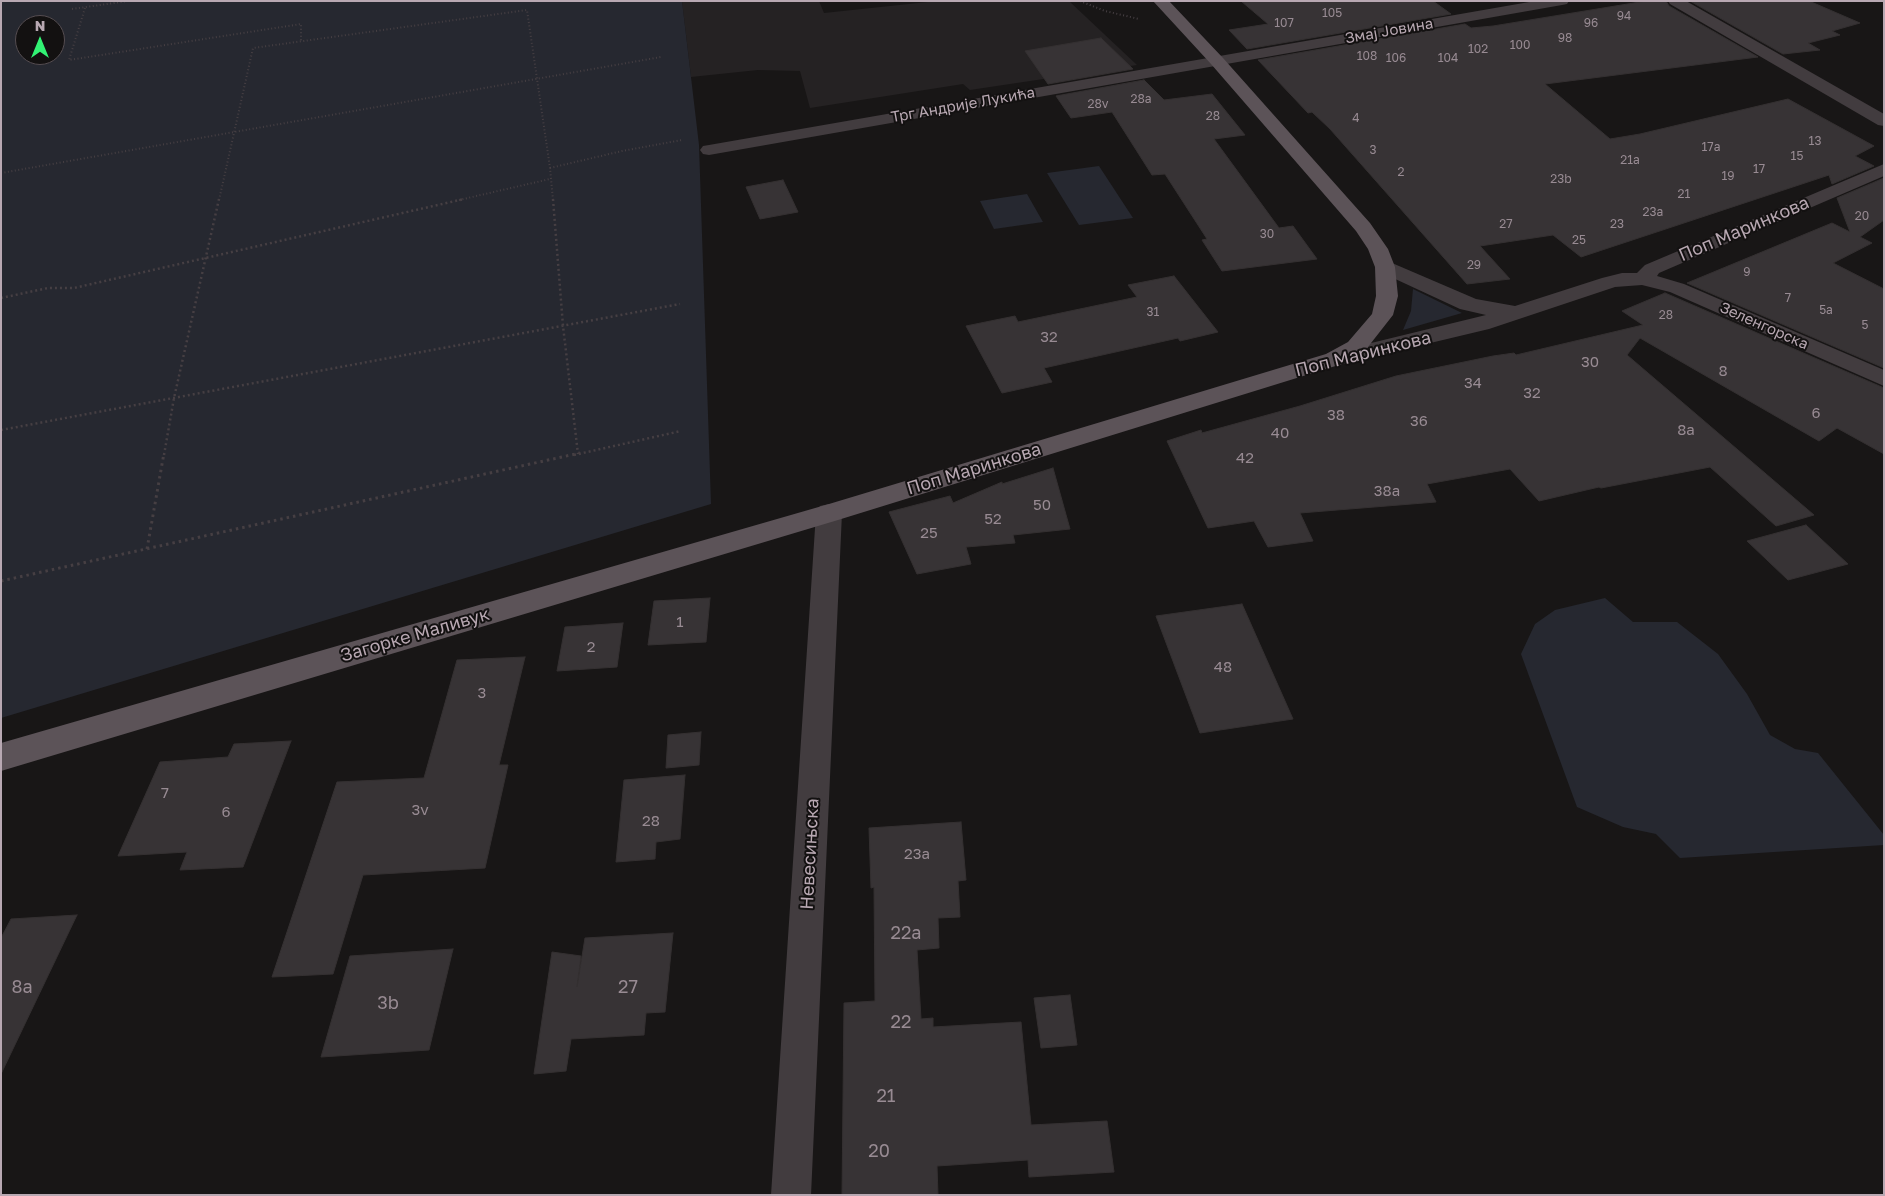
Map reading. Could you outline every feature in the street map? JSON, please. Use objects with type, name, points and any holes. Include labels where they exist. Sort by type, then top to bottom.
[{"type":"main road","points":[[1160,1],[1217,61],[1363,227],[1378,249],[1385,267],[1387,296],[1382,315],[1356,347],[1334,359]]},
{"type":"main road","name":"Поп Маринкова","points":[[829,513],[1334,359]]},
{"type":"main road","name":"Загорке Маливук","points":[[1,757],[829,513]]},
{"type":"street","name":"Змај Јовина","points":[[1217,61],[1562,1]]},
{"type":"street","points":[[1676,1],[1884,121]]},
{"type":"street","name":"Трг Андрије Лукића","points":[[710,150],[1217,61]]},
{"type":"street","name":"Поп Маринкова","points":[[1334,359],[1481,324],[1609,282],[1622,279],[1643,279],[1652,269],[1884,169]]},
{"type":"street","points":[[1385,267],[1468,304],[1491,310],[1514,312]]},
{"type":"street","name":"Зеленгорска","points":[[1643,279],[1677,288],[1884,379]]},
{"type":"street","name":"Невесињска","points":[[791,1195],[829,513]]},
{"type":"path","points":[[72,10],[128,1]]},
{"type":"path","points":[[1080,1],[1105,11],[1144,20]]},
{"type":"path","points":[[85,8],[69,60],[301,24],[301,42]]},
{"type":"path","points":[[147,549],[174,398],[252,48],[527,10],[550,168],[563,326],[578,454]]},
{"type":"path","points":[[1,173],[661,57]]},
{"type":"path","points":[[550,168],[622,151],[688,139]]},
{"type":"path","points":[[1,298],[48,288],[74,288],[550,179]]},
{"type":"path","points":[[1,430],[680,304]]},
{"type":"path","points":[[1,581],[681,431]]},
{"type":"shaded area","points":[[1,1],[682,1],[699,145],[711,504],[1,718]]},
{"type":"shaded area","points":[[682,1],[819,1],[824,13],[937,1],[1069,1],[1137,65],[970,90],[963,84],[810,108],[800,71],[758,70],[691,77]]},
{"type":"shaded area","points":[[1099,166],[1133,218],[1079,225],[1047,173]]},
{"type":"shaded area","points":[[1027,194],[1043,222],[994,229],[980,201]]},
{"type":"shaded area","points":[[1413,289],[1462,313],[1403,330],[1411,311]]},
{"type":"shaded area","points":[[1605,598],[1633,622],[1677,622],[1718,654],[1747,694],[1770,735],[1795,749],[1818,753],[1884,835],[1884,845],[1680,858],[1656,834],[1623,827],[1577,807],[1521,654],[1535,624],[1555,610]]},
{"type":"building","points":[[1241,1],[1433,1],[1451,14],[1247,49],[1229,30],[1268,24]]},
{"type":"building","points":[[1646,1],[1666,1],[1669,6],[1758,57],[1545,84],[1610,139],[1640,134],[1788,99],[1874,146],[1855,156],[1874,166],[1832,184],[1829,175],[1581,257],[1553,235],[1480,246],[1510,279],[1467,284],[1330,129],[1312,112],[1308,113],[1258,60],[1465,24],[1471,28],[1493,26]]},
{"type":"building","points":[[1690,1],[1809,1],[1860,23],[1832,31],[1840,35],[1808,43],[1820,50],[1783,54]]},
{"type":"building","points":[[1101,38],[1133,69],[1048,84],[1025,51]]},
{"type":"building","points":[[1144,80],[1164,100],[1212,94],[1245,135],[1214,139],[1279,228],[1293,226],[1317,259],[1222,271],[1202,240],[1207,239],[1165,174],[1152,175],[1112,112],[1071,118],[1056,96]]},
{"type":"building","points":[[1884,178],[1884,220],[1860,237],[1872,243],[1833,263],[1884,289],[1884,368],[1687,283],[1832,223],[1850,232],[1837,198]]},
{"type":"building","points":[[783,180],[798,212],[760,219],[746,187]]},
{"type":"building","points":[[1174,276],[1218,332],[1180,341],[1178,338],[1044,368],[1052,382],[1002,393],[966,326],[1015,316],[1018,322],[1137,297],[1128,285]]},
{"type":"building","points":[[1665,293],[1884,388],[1884,454],[1837,428],[1819,441],[1640,338],[1627,355],[1814,515],[1776,526],[1710,467],[1599,487],[1539,501],[1510,469],[1427,484],[1436,502],[1300,513],[1313,541],[1268,547],[1254,521],[1208,528],[1167,441],[1201,430],[1202,433],[1300,406],[1396,376],[1493,356],[1514,353],[1516,355],[1643,325],[1622,311]]},
{"type":"building","points":[[1053,468],[1070,529],[1013,535],[1015,543],[966,547],[971,564],[917,574],[889,512],[950,496],[953,503],[1002,482],[1002,484]]},
{"type":"building","points":[[1806,525],[1848,564],[1788,580],[1747,541]]},
{"type":"building","points":[[710,598],[706,642],[648,645],[654,601]]},
{"type":"building","points":[[1242,604],[1293,719],[1200,733],[1156,616]]},
{"type":"building","points":[[623,623],[617,667],[557,671],[565,627]]},
{"type":"building","points":[[525,657],[499,765],[508,765],[485,868],[363,875],[333,974],[272,977],[337,782],[424,778],[457,660]]},
{"type":"building","points":[[701,732],[699,765],[666,768],[668,735]]},
{"type":"building","points":[[291,741],[243,867],[180,870],[187,852],[118,856],[160,762],[228,757],[234,744]]},
{"type":"building","points":[[685,775],[680,839],[656,842],[655,859],[616,862],[624,780]]},
{"type":"building","points":[[961,822],[966,880],[958,881],[960,917],[938,918],[939,948],[917,950],[921,1019],[933,1018],[933,1027],[1021,1022],[1031,1125],[1107,1121],[1114,1172],[1029,1177],[1028,1160],[937,1166],[938,1195],[842,1195],[844,1003],[875,1001],[874,887],[871,888],[869,828]]},
{"type":"building","points":[[77,915],[1,1074],[1,938],[11,919]]},
{"type":"building","points":[[673,933],[665,1012],[646,1013],[644,1035],[571,1039],[566,1071],[534,1074],[552,952],[581,956],[577,987],[585,938]]},
{"type":"building","points":[[453,949],[429,1050],[321,1057],[350,956]]},
{"type":"building","points":[[1070,995],[1077,1045],[1041,1048],[1034,998]]}]
